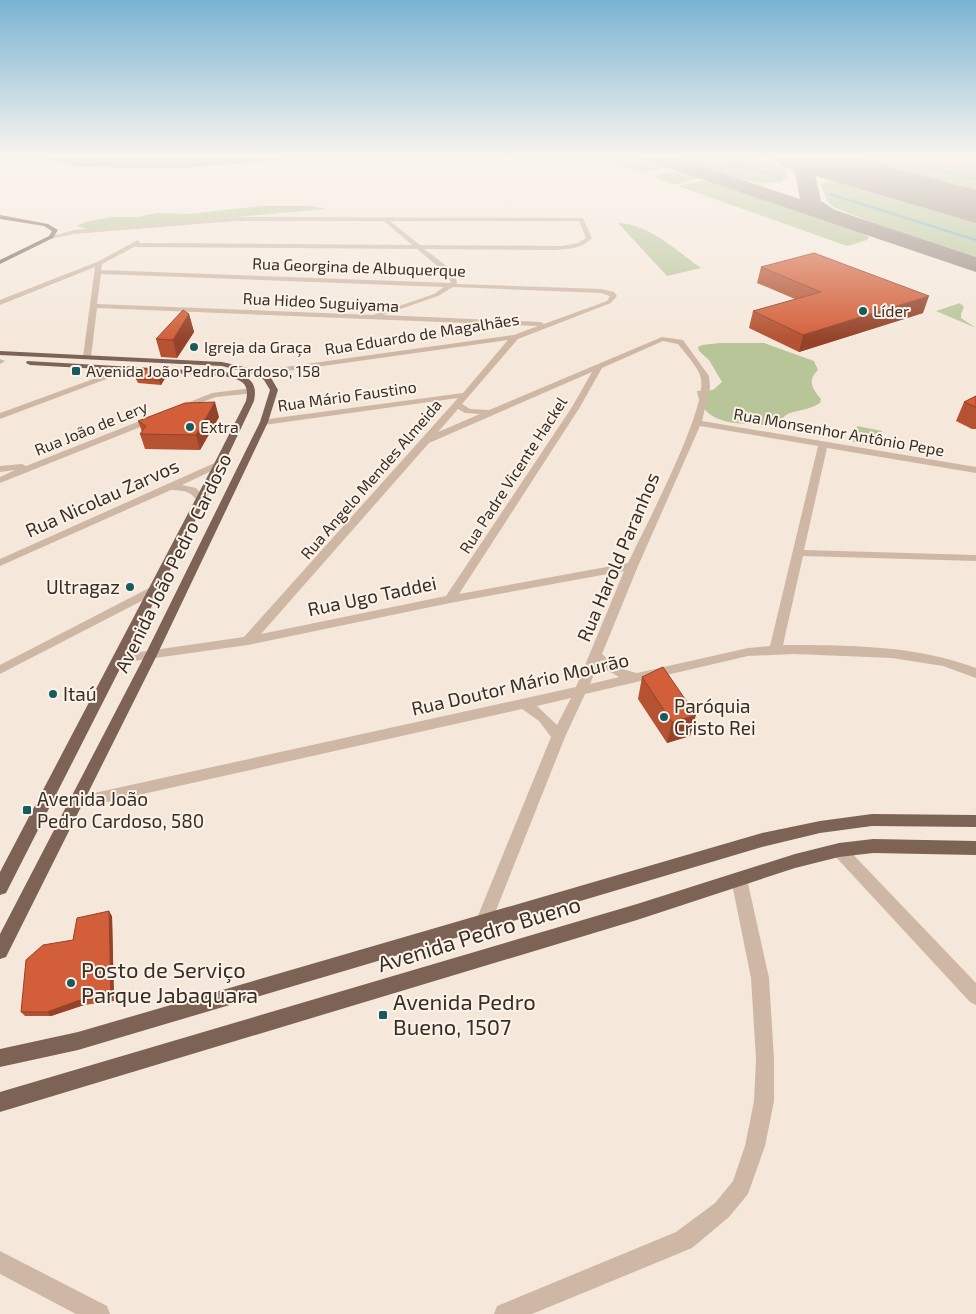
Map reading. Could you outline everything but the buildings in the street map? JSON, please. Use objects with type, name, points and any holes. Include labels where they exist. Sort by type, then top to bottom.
[{"type":"main road","points":[[2,217],[46,225],[55,230]]},
{"type":"main road","points":[[24,222],[36,233],[51,237]]},
{"type":"main road","points":[[0,255],[36,233],[55,230]]},
{"type":"main road","points":[[0,262],[51,237],[55,230]]},
{"type":"main road","points":[[0,359],[87,357],[222,364],[259,373]]},
{"type":"main road","points":[[0,359],[224,374],[249,383],[252,390]]},
{"type":"main road","name":"Avenida João Pedro Cardoso","points":[[0,951],[151,655],[264,422],[274,390],[267,378],[259,373]]},
{"type":"main road","name":"Avenida João Pedro Cardoso","points":[[0,888],[120,660],[250,401],[252,390]]},
{"type":"main road","name":"Avenida Pedro Bueno","points":[[0,1058],[78,1041],[762,840],[820,827],[872,820],[976,821]]},
{"type":"main road","name":"Avenida Pedro Bueno","points":[[0,1102],[637,912],[795,860],[838,850],[892,846],[976,848]]},
{"type":"street","points":[[51,237],[74,232],[261,217]]},
{"type":"street","points":[[369,318],[436,295],[454,284],[454,279],[450,274],[385,219]]},
{"type":"street","points":[[132,245],[420,249],[562,248],[584,243],[589,238],[581,219],[236,220]]},
{"type":"street","points":[[0,303],[100,263],[166,226]]},
{"type":"street","points":[[55,230],[74,232]]},
{"type":"street","points":[[87,357],[100,263]]},
{"type":"street","name":"Rua Georgina de Albuquerque","points":[[98,272],[601,291],[612,293],[614,298]]},
{"type":"street","name":"Rua Eduardo de Magalhães","points":[[259,373],[515,337],[609,302],[614,298]]},
{"type":"street","name":"Rua Hideo Suguiyama","points":[[94,306],[547,324]]},
{"type":"street","name":"Rua Angelo Mendes Almeida","points":[[248,641],[426,441],[515,337]]},
{"type":"street","name":"Rua Harold Paranhos","points":[[483,923],[558,737],[581,690],[632,566],[697,423],[706,386],[705,376],[680,342],[667,339],[657,341],[600,365]]},
{"type":"street","points":[[426,441],[600,365]]},
{"type":"street","name":"Rua Padre Vicente Hackel","points":[[450,600],[576,407],[600,365]]},
{"type":"street","points":[[0,416],[132,368]]},
{"type":"street","name":"Rua João de Lery","points":[[0,480],[201,399],[228,392],[252,390]]},
{"type":"street","name":"Rua Mário Faustino","points":[[264,422],[464,395]]},
{"type":"street","points":[[457,404],[468,411],[494,412]]},
{"type":"street","points":[[445,418],[454,422],[467,423]]},
{"type":"street","name":"Rua Monsenhor Antônio Pepe","points":[[697,423],[824,446],[976,470]]},
{"type":"street","points":[[776,648],[824,446]]},
{"type":"street","points":[[0,469],[42,464]]},
{"type":"street","name":"Rua Nicolau Zarvos","points":[[0,563],[219,464]]},
{"type":"street","points":[[170,487],[191,488],[196,491],[201,499]]},
{"type":"street","points":[[800,553],[976,558]]},
{"type":"street","name":"Rua Ugo Taddei","points":[[120,660],[248,641],[450,600],[632,566]]},
{"type":"street","points":[[0,670],[155,589]]},
{"type":"street","name":"Rua Doutor Mário Mourão","points":[[76,803],[523,704],[738,654],[776,648],[896,653],[961,666],[976,673]]},
{"type":"street","points":[[596,656],[613,670],[623,675],[636,677]]},
{"type":"street","points":[[523,704],[551,724],[558,737]]},
{"type":"street","points":[[838,850],[976,996]]},
{"type":"street","points":[[505,1314],[684,1240],[722,1210],[740,1187],[755,1146],[764,1101],[765,1059],[760,978],[739,879]]},
{"type":"street","points":[[0,1262],[99,1314]]},
{"type":"green space","points":[[110,217],[233,217],[91,230],[79,227],[78,225]]},
{"type":"green space","points":[[766,217],[815,217],[869,237],[867,240],[847,246]]},
{"type":"green space","points":[[860,217],[967,217],[976,220],[976,257]]},
{"type":"green space","points":[[618,223],[641,228],[652,233],[701,268],[667,276]]},
{"type":"green space","points":[[960,303],[964,307],[961,318],[976,328],[936,311]]},
{"type":"green space","points":[[720,343],[764,343],[814,361],[818,370],[812,384],[821,399],[820,403],[790,413],[770,425],[736,423],[718,419],[711,415],[704,409],[697,391],[713,390],[722,382],[709,360],[699,351],[698,347]]},
{"type":"green space","points":[[857,426],[882,431],[879,447],[853,442]]},
{"type":"waterway","points":[[904,217],[976,240]]},
{"type":"taxiway","points":[[834,217],[976,265]]},
{"type":"place","name":"Líder","points":[[863,311]]},
{"type":"place","name":"Igreja da Graça","points":[[194,347]]},
{"type":"place","name":"Avenida João Pedro Cardoso, 158","points":[[76,371]]},
{"type":"place","name":"Extra","points":[[190,427]]},
{"type":"place","name":"Ultragaz","points":[[130,587]]},
{"type":"place","name":"Itaú","points":[[53,694]]},
{"type":"place","name":"Paróquia Cristo Rei","points":[[664,717]]},
{"type":"place","name":"Avenida João Pedro Cardoso, 580","points":[[27,810]]},
{"type":"place","name":"Posto de Serviço Parque Jabaquara","points":[[71,983]]},
{"type":"place","name":"Avenida Pedro Bueno, 1507","points":[[383,1015]]}]
